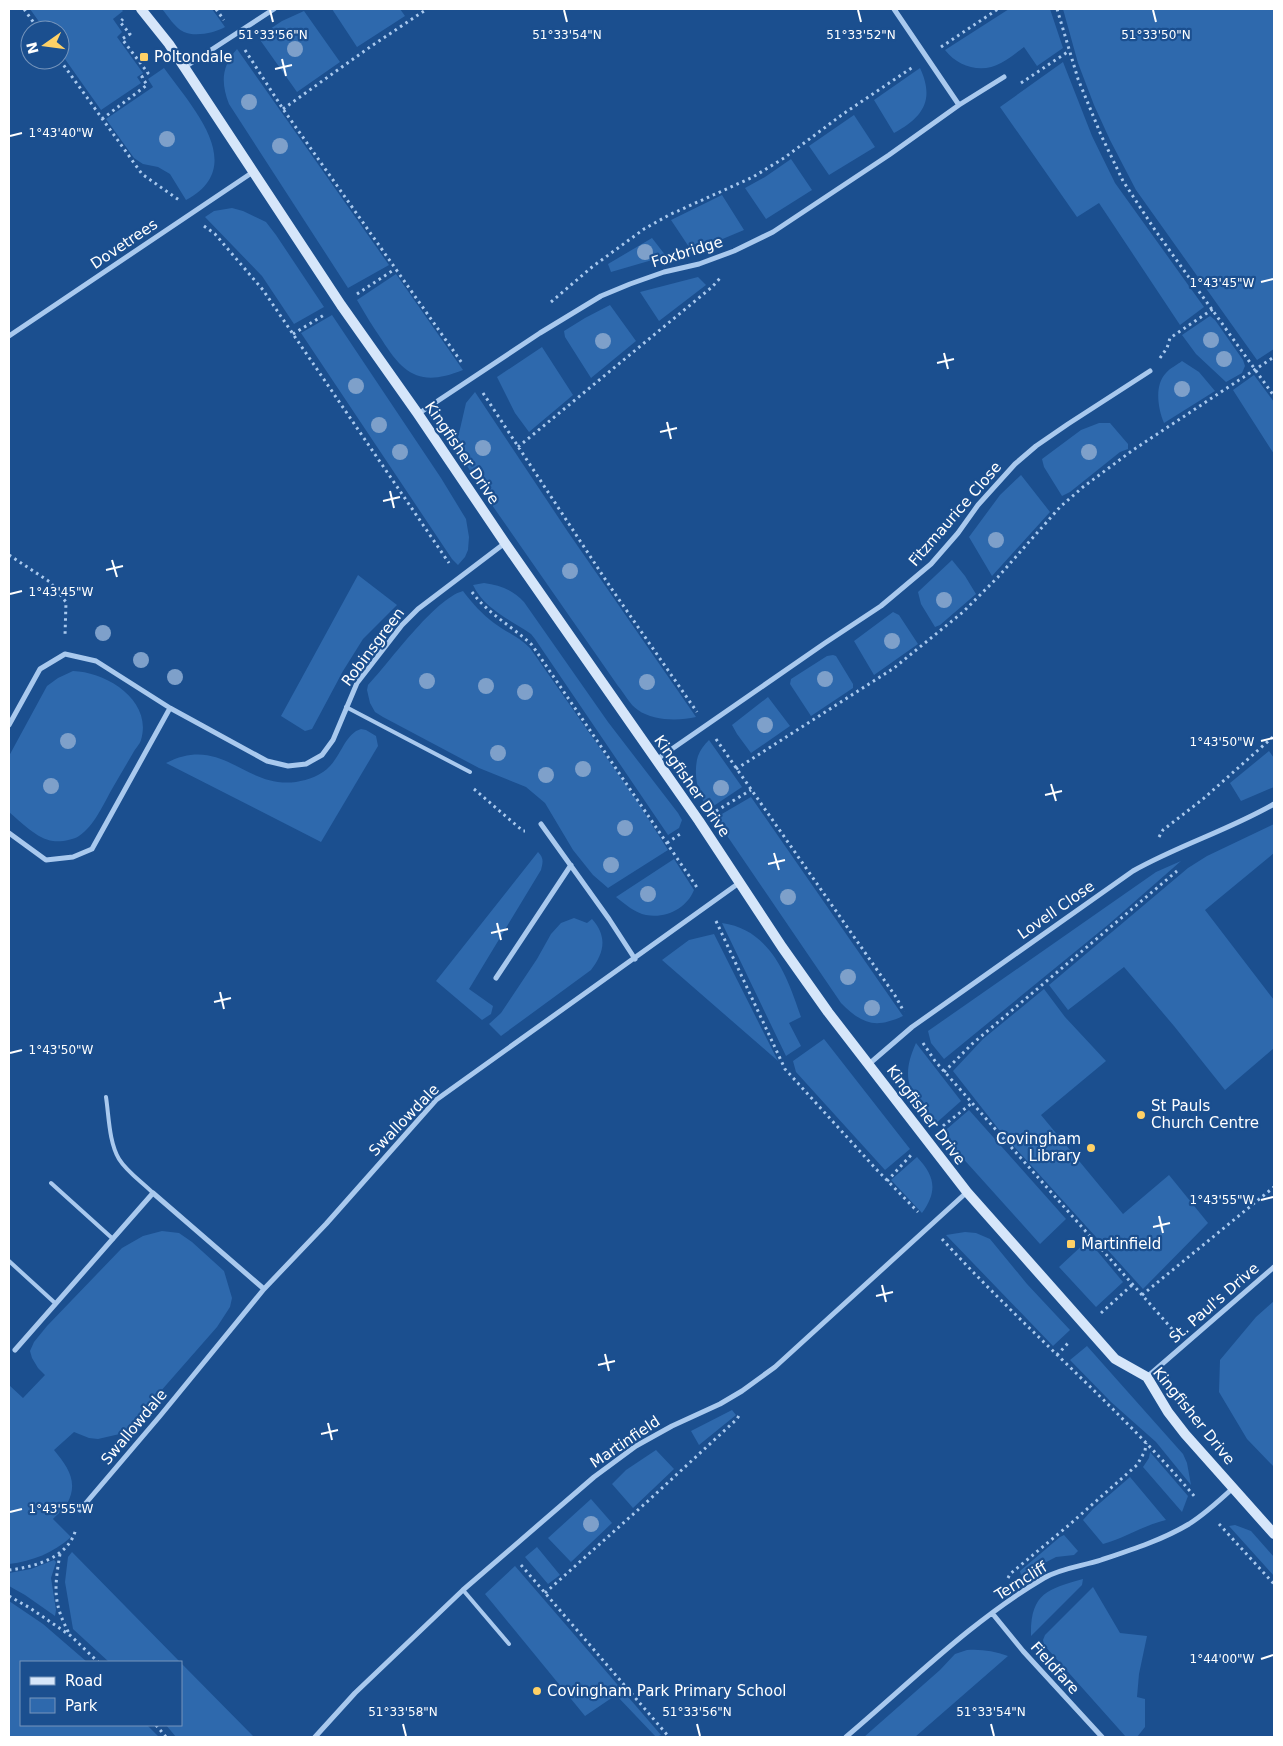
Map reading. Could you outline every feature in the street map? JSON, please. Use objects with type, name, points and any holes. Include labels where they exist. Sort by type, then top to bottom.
[{"type":"street","name":"Kingfisher Drive","points":[[141,9],[169,44],[341,305],[418,414],[504,543],[699,821],[788,955],[898,1104],[967,1192],[1116,1359],[1146,1377],[1179,1426],[1274,1534]]},
{"type":"street","points":[[184,68],[274,9]]},
{"type":"street","points":[[894,9],[959,105]]},
{"type":"street","name":"Foxbridge","points":[[418,414],[540,333],[602,296],[647,278],[699,264],[773,232],[889,156],[959,105],[1004,77]]},
{"type":"street","name":"Dovetrees","points":[[9,336],[253,172]]},
{"type":"street","name":"Fitzmaurice Close","points":[[656,760],[888,601],[931,564],[958,533],[978,505],[1015,464],[1060,429],[1150,371]]},
{"type":"street","name":"Robinsgreen","points":[[65,654],[96,661],[170,708],[267,761],[288,766],[306,764],[322,755],[333,740],[357,683],[402,625],[418,609],[504,543]]},
{"type":"street","points":[[9,725],[40,669],[65,654]]},
{"type":"street","points":[[9,833],[46,860],[73,857],[92,848],[170,708]]},
{"type":"street","name":"Lovell Close","points":[[869,1064],[912,1027],[1145,864],[1162,855],[1233,826],[1274,804]]},
{"type":"street","points":[[541,824],[609,919],[635,959]]},
{"type":"street","points":[[496,978],[571,865]]},
{"type":"street","name":"Swallowdale","points":[[80,1510],[264,1289],[326,1224],[436,1100],[739,883]]},
{"type":"street","points":[[15,1350],[153,1192],[264,1289]]},
{"type":"street","name":"Martinfield","points":[[315,1737],[355,1693],[463,1590],[594,1477],[636,1446],[672,1426],[720,1404],[775,1367],[967,1192]]},
{"type":"street","name":"St. Paul's Drive","points":[[1146,1377],[1274,1267]]},
{"type":"street","name":"Terncliff","points":[[846,1737],[925,1667],[992,1613],[1046,1577],[1134,1549],[1168,1535],[1189,1524],[1234,1488]]},
{"type":"street","name":"Fieldfare","points":[[992,1613],[1023,1651],[1102,1737]]},
{"type":"lane","points":[[346,707],[470,772]]},
{"type":"lane","points":[[106,1097],[114,1147],[119,1159],[153,1192]]},
{"type":"lane","points":[[52,1182],[113,1239]]},
{"type":"lane","points":[[9,1261],[55,1304]]},
{"type":"lane","points":[[463,1590],[509,1644]]},
{"type":"path","points":[[24,9],[32,20]]},
{"type":"path","points":[[216,9],[473,379],[611,588],[896,997],[912,1027],[935,1061],[1185,1344]]},
{"type":"path","points":[[284,109],[370,47],[427,9]]},
{"type":"path","points":[[548,304],[592,267],[644,229],[669,215],[753,177],[784,158],[843,114],[998,9]]},
{"type":"path","points":[[1057,9],[1078,79],[1123,182],[1155,230],[1274,396]]},
{"type":"path","points":[[102,120],[147,86],[142,77],[148,73],[122,39],[130,34],[120,22],[128,15]]},
{"type":"path","points":[[1004,77],[1018,85],[1069,51]]},
{"type":"path","points":[[67,70],[142,174],[179,201],[188,215],[215,234],[262,290],[446,560],[480,602],[494,615],[520,633],[532,645],[708,905],[785,1069],[970,1268],[1162,1458],[1207,1511],[1274,1584]]},
{"type":"path","points":[[518,447],[712,287],[724,274]]},
{"type":"path","points":[[1150,371],[1167,348],[1170,338],[1213,309]]},
{"type":"path","points":[[736,769],[902,662],[963,612],[998,577],[1060,507],[1083,487],[1132,450],[1274,357]]},
{"type":"path","points":[[462,363],[469,358]]},
{"type":"path","points":[[9,555],[50,582],[66,602],[65,654]]},
{"type":"path","points":[[1145,864],[1163,830],[1203,799],[1274,736]]},
{"type":"path","points":[[470,772],[474,788],[523,832],[541,824]]},
{"type":"path","points":[[944,1072],[972,1044],[1181,868]]},
{"type":"path","points":[[1142,1295],[1274,1187]]},
{"type":"path","points":[[545,1593],[649,1500],[737,1419],[742,1412]]},
{"type":"path","points":[[992,1613],[1010,1574],[1137,1465],[1145,1451],[1146,1442]]},
{"type":"path","points":[[71,1636],[60,1617],[56,1598],[56,1576],[60,1554],[74,1536],[80,1510]]},
{"type":"path","points":[[508,1551],[669,1737]]},
{"type":"path","points":[[9,1570],[23,1568],[60,1554]]},
{"type":"path","points":[[9,1596],[71,1636],[97,1661]]},
{"type":"path","points":[[157,1726],[166,1737]]},
{"type":"green space","points":[[30,9],[121,9],[123,11],[113,19],[122,32],[117,37],[143,73],[137,77],[141,83],[101,110],[70,66],[70,20],[38,20]]},
{"type":"green space","points":[[162,9],[212,9],[225,27],[205,34],[184,32],[172,22]]},
{"type":"green space","points":[[332,9],[400,9],[405,16],[357,47]]},
{"type":"green space","points":[[1009,9],[1050,9],[1063,48],[1037,66],[1024,47],[1001,63],[986,68],[971,67],[963,64],[950,56],[945,50]]},
{"type":"green space","points":[[1063,9],[1274,9],[1274,349],[1257,360],[1136,190],[1094,105],[1078,63]]},
{"type":"green space","points":[[304,11],[340,62],[297,92],[258,37],[282,21]]},
{"type":"green space","points":[[237,49],[389,265],[348,288],[229,104],[224,75],[228,62]]},
{"type":"green space","points":[[1063,62],[1092,136],[1115,183],[1204,307],[1180,325],[1099,203],[1077,217],[1000,107]]},
{"type":"green space","points":[[164,68],[199,117],[209,135],[214,153],[213,170],[204,186],[186,200],[170,174],[158,167],[143,164],[134,158],[106,119],[153,87],[148,79]]},
{"type":"green space","points":[[920,68],[926,89],[924,106],[912,121],[894,133],[874,100]]},
{"type":"green space","points":[[854,115],[875,147],[829,175],[809,146]]},
{"type":"green space","points":[[791,159],[812,190],[766,219],[745,188]]},
{"type":"green space","points":[[722,195],[744,230],[691,250],[671,220]]},
{"type":"green space","points":[[232,208],[266,222],[324,307],[294,324],[262,276],[205,217],[214,211]]},
{"type":"green space","points":[[652,238],[666,256],[611,272],[608,264]]},
{"type":"green space","points":[[396,274],[463,370],[448,375],[425,377],[406,369],[390,352],[357,300]]},
{"type":"green space","points":[[698,277],[706,285],[659,321],[640,292]]},
{"type":"green space","points":[[610,305],[636,341],[591,378],[565,337],[564,331]]},
{"type":"green space","points":[[332,315],[441,478],[466,519],[469,537],[468,550],[458,565],[452,559],[301,333]]},
{"type":"green space","points":[[1210,316],[1215,320],[1243,360],[1245,366],[1242,373],[1226,382],[1196,354],[1182,335]]},
{"type":"green space","points":[[542,347],[573,395],[529,432],[515,413],[497,377]]},
{"type":"green space","points":[[1182,361],[1199,372],[1215,391],[1164,423],[1158,397],[1160,384],[1168,371]]},
{"type":"green space","points":[[1254,375],[1274,402],[1274,454],[1233,390]]},
{"type":"green space","points":[[475,392],[568,532],[696,717],[682,719],[658,718],[644,714],[632,705],[492,505],[462,458],[457,441],[466,403]]},
{"type":"green space","points":[[1099,423],[1110,423],[1128,444],[1128,449],[1120,452],[1070,492],[1062,496],[1044,467],[1042,459],[1081,430]]},
{"type":"green space","points":[[1021,475],[1050,512],[992,576],[969,537],[1000,495]]},
{"type":"green space","points":[[952,560],[976,594],[940,625],[935,627],[921,604],[918,592]]},
{"type":"green space","points":[[358,575],[397,605],[363,639],[343,671],[312,729],[305,731],[281,716]]},
{"type":"green space","points":[[484,583],[506,589],[524,602],[608,722],[678,813],[682,820],[679,828],[668,835],[535,639],[531,634],[507,619],[484,601],[473,585]]},
{"type":"green space","points":[[463,591],[490,620],[530,648],[637,801],[668,850],[608,888],[593,875],[573,850],[545,803],[526,787],[479,768],[383,717],[375,712],[370,703],[367,690],[368,685],[426,618],[451,596]]},
{"type":"green space","points":[[893,612],[899,615],[918,644],[874,675],[854,641]]},
{"type":"green space","points":[[827,656],[836,656],[853,684],[853,688],[811,716],[790,684],[791,679]]},
{"type":"green space","points":[[73,671],[99,677],[124,691],[140,712],[143,726],[140,743],[89,827],[74,839],[53,841],[35,834],[9,812],[9,756],[47,686]]},
{"type":"green space","points":[[768,697],[790,726],[751,753],[732,725]]},
{"type":"green space","points":[[361,729],[376,736],[378,746],[321,842],[166,763],[186,756],[203,755],[218,758],[262,778],[278,782],[296,782],[314,777],[327,769],[351,735]]},
{"type":"green space","points":[[709,740],[742,787],[709,809],[699,791],[696,769],[699,754]]},
{"type":"green space","points":[[1269,751],[1274,758],[1274,787],[1241,801],[1230,783]]},
{"type":"green space","points":[[751,797],[903,1016],[884,1022],[869,1022],[856,1016],[841,1003],[715,818]]},
{"type":"green space","points":[[1274,824],[1274,853],[1205,910],[1274,1000],[1274,1048],[1225,1090],[1124,967],[1068,1010],[1049,985],[1188,868],[1207,856]]},
{"type":"green space","points":[[538,852],[542,860],[541,870],[469,989],[493,1006],[491,1014],[482,1020],[436,981]]},
{"type":"green space","points":[[674,859],[694,890],[686,902],[675,911],[654,916],[646,915],[634,910],[616,897]]},
{"type":"green space","points":[[1181,861],[1109,924],[944,1059],[931,1043],[928,1031],[1156,872]]},
{"type":"green space","points":[[574,918],[587,923],[592,919],[600,932],[602,945],[595,964],[591,970],[501,1036],[489,1024],[501,1013],[537,959],[551,934],[561,923]]},
{"type":"green space","points":[[722,923],[739,927],[753,935],[775,957],[783,971],[801,1017],[789,1023],[801,1046],[786,1056]]},
{"type":"green space","points":[[714,934],[778,1061],[662,960],[689,940]]},
{"type":"green space","points":[[1044,989],[1065,1017],[1106,1061],[1041,1115],[1123,1214],[1169,1175],[1208,1223],[1143,1289],[1000,1131],[953,1071],[983,1039]]},
{"type":"green space","points":[[824,1039],[910,1149],[885,1170],[796,1072],[793,1061]]},
{"type":"green space","points":[[916,1043],[961,1101],[934,1125],[919,1105],[910,1087],[908,1067]]},
{"type":"green space","points":[[969,1110],[1066,1219],[1040,1244],[941,1134]]},
{"type":"green space","points":[[917,1157],[928,1171],[932,1184],[931,1198],[922,1213],[891,1180]]},
{"type":"green space","points":[[162,1231],[179,1233],[192,1242],[224,1271],[232,1298],[230,1307],[217,1327],[124,1433],[98,1439],[89,1438],[74,1432],[54,1450],[70,1475],[72,1489],[66,1506],[53,1519],[71,1537],[57,1548],[42,1555],[26,1561],[9,1564],[9,1385],[23,1398],[45,1375],[38,1368],[30,1351],[34,1342],[47,1326],[122,1248],[143,1236]]},
{"type":"green space","points":[[965,1232],[976,1233],[990,1239],[1027,1284],[1070,1330],[1053,1346],[946,1235]]},
{"type":"green space","points":[[1088,1240],[1123,1282],[1096,1307],[1059,1267]]},
{"type":"green space","points":[[1274,1301],[1274,1467],[1247,1439],[1219,1392],[1220,1360],[1256,1317]]},
{"type":"green space","points":[[1087,1346],[1183,1454],[1187,1463],[1191,1485],[1156,1442],[1111,1402],[1070,1360]]},
{"type":"green space","points":[[732,1410],[736,1415],[699,1445],[691,1431]]},
{"type":"green space","points":[[656,1450],[674,1469],[633,1508],[612,1484],[626,1470]]},
{"type":"green space","points":[[1150,1452],[1188,1496],[1182,1512],[1143,1467],[1149,1458]]},
{"type":"green space","points":[[1130,1477],[1166,1520],[1103,1544],[1083,1520]]},
{"type":"green space","points":[[591,1499],[612,1523],[571,1562],[548,1538]]},
{"type":"green space","points":[[1235,1525],[1251,1531],[1274,1557],[1274,1576],[1229,1526]]},
{"type":"green space","points":[[1064,1535],[1078,1551],[1074,1555],[1056,1557],[1021,1575],[1020,1571]]},
{"type":"green space","points":[[537,1547],[560,1575],[548,1584],[525,1557]]},
{"type":"green space","points":[[72,1552],[179,1661],[108,1661],[73,1629],[65,1582],[68,1557]]},
{"type":"green space","points":[[54,1560],[56,1562],[51,1578],[56,1610],[55,1616],[9,1586],[9,1573],[31,1569]]},
{"type":"green space","points":[[515,1566],[661,1735],[656,1737],[616,1695],[585,1716],[485,1594]]},
{"type":"green space","points":[[1083,1579],[1082,1585],[1031,1636],[1031,1622],[1034,1611],[1043,1596],[1050,1590]]},
{"type":"green space","points":[[1093,1587],[1120,1633],[1147,1636],[1139,1674],[1137,1697],[1145,1699],[1145,1727],[1137,1737],[1126,1737],[1044,1645],[1045,1635]]},
{"type":"green space","points":[[9,1601],[43,1624],[86,1661],[20,1661],[20,1726],[148,1726],[159,1737],[9,1737]]},
{"type":"green space","points":[[967,1650],[988,1651],[1008,1656],[915,1737],[864,1737],[940,1670],[955,1654]]},
{"type":"green space","points":[[182,1664],[254,1737],[176,1737],[167,1726],[182,1726]]},
{"type":"place","name":"Poltondale","points":[[144,57]]},
{"type":"place","name":"St Pauls Church Centre","points":[[1141,1115]]},
{"type":"place","name":"Covingham Library","points":[[1091,1148]]},
{"type":"place","name":"Martinfield","points":[[1071,1244]]},
{"type":"place","name":"Covingham Park Primary School","points":[[537,1691]]}]
